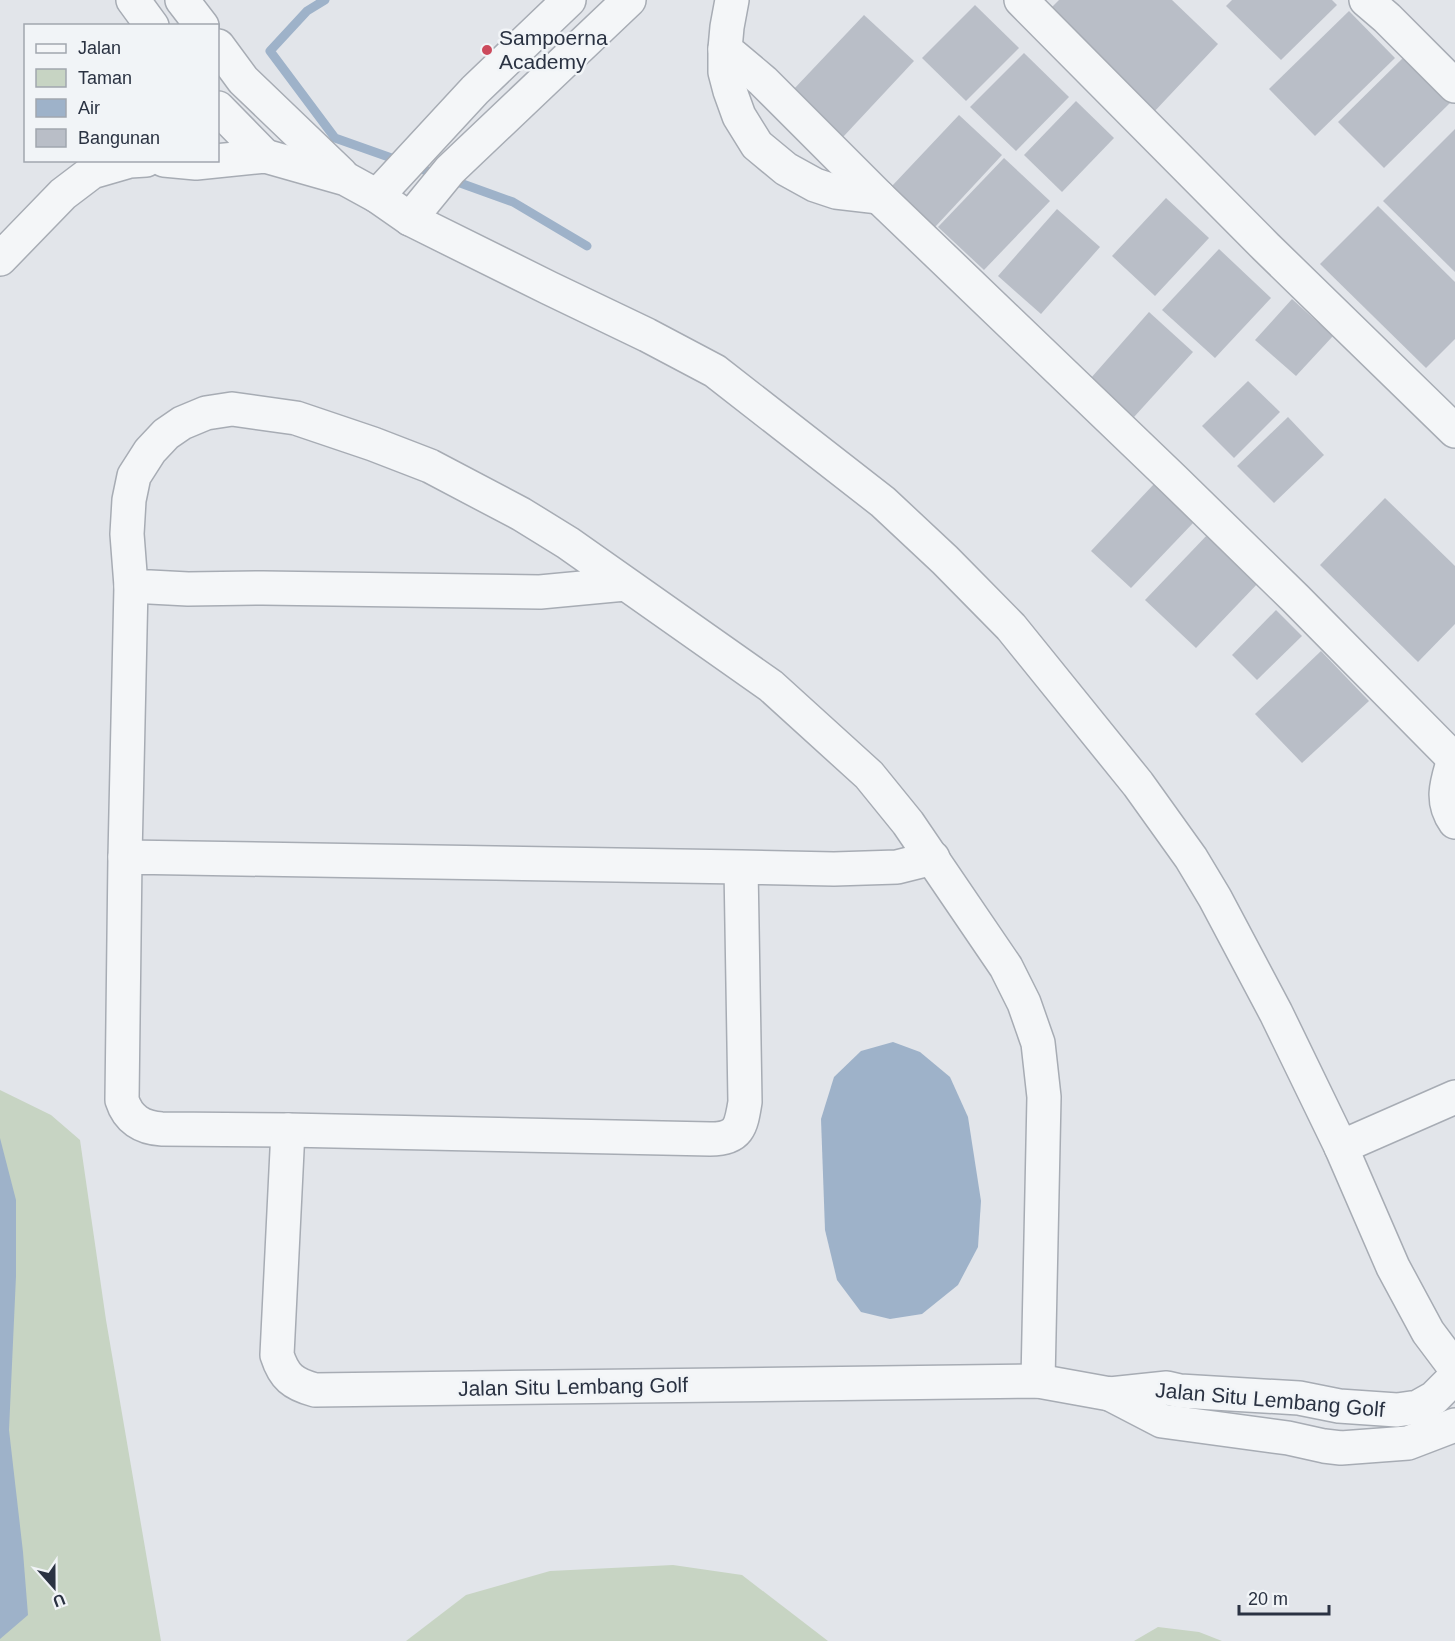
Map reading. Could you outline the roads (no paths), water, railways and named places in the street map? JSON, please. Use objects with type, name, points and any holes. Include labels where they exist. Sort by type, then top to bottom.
[{"type":"street","points":[[133,0],[151,24]]},
{"type":"street","points":[[182,0],[200,24]]},
{"type":"street","points":[[377,196],[475,90],[569,0]]},
{"type":"street","points":[[410,219],[444,178],[628,0]]},
{"type":"street","points":[[732,0],[727,27],[725,72],[739,116],[757,145],[786,169],[815,185],[836,192],[879,197]]},
{"type":"street","points":[[1021,0],[1266,247],[1455,432]]},
{"type":"street","points":[[1366,0],[1455,86]]},
{"type":"street","points":[[219,47],[243,80],[346,178],[410,219],[647,335],[715,371],[883,502],[945,560],[1011,627],[1138,784],[1191,858],[1215,898],[1276,1013],[1341,1147],[1393,1267],[1428,1332],[1455,1368]]},
{"type":"street","points":[[725,49],[763,81],[879,197],[1296,599],[1455,760],[1446,784],[1445,802],[1455,822]]},
{"type":"street","points":[[219,109],[266,156]]},
{"type":"street","points":[[219,161],[266,156],[346,178]]},
{"type":"street","points":[[0,260],[63,194],[92,171],[126,162]]},
{"type":"street","points":[[185,162],[206,162]]},
{"type":"street","points":[[741,867],[745,1102],[742,1123],[729,1136],[710,1139],[148,1128],[135,1120],[125,1111],[122,1100],[131,586],[127,534],[129,500],[134,476],[150,450],[166,434],[182,423],[206,413],[232,409],[296,418],[430,466],[521,514],[568,543],[722,650],[780,694],[868,775],[908,823],[1006,967],[1024,1003],[1038,1043],[1044,1097],[1038,1381]]},
{"type":"street","points":[[131,586],[188,589],[540,592],[625,584]]},
{"type":"street","points":[[125,857],[834,870],[897,867],[933,858]]},
{"type":"street","points":[[1341,1147],[1455,1097]]},
{"type":"street","name":"Jalan Situ Lembang Golf","points":[[288,1130],[278,1355],[281,1367],[290,1378],[300,1386],[315,1390],[1038,1381],[1110,1394],[1167,1388],[1180,1391],[1299,1398],[1349,1407],[1397,1410],[1418,1407],[1434,1398],[1455,1377]]},
{"type":"street","name":"Jalan Situ Lembang Golf","points":[[1110,1394],[1162,1421],[1288,1438],[1341,1448],[1408,1443],[1455,1425]]},
{"type":"street","points":[[1288,1438],[1299,1398]]},
{"type":"water","points":[[893,1042],[920,1052],[950,1077],[968,1117],[981,1201],[978,1247],[958,1285],[922,1314],[890,1319],[861,1312],[837,1280],[825,1230],[821,1119],[834,1077],[861,1051]]},
{"type":"water","points":[[0,1138],[16,1200],[16,1276],[9,1430],[28,1615],[0,1639]]},
{"type":"waterway","points":[[325,0],[307,11],[270,51],[335,138],[400,161]]},
{"type":"waterway","points":[[413,166],[513,202],[587,246]]},
{"type":"place","name":"Sampoerna Academy","points":[[487,50]]}]
